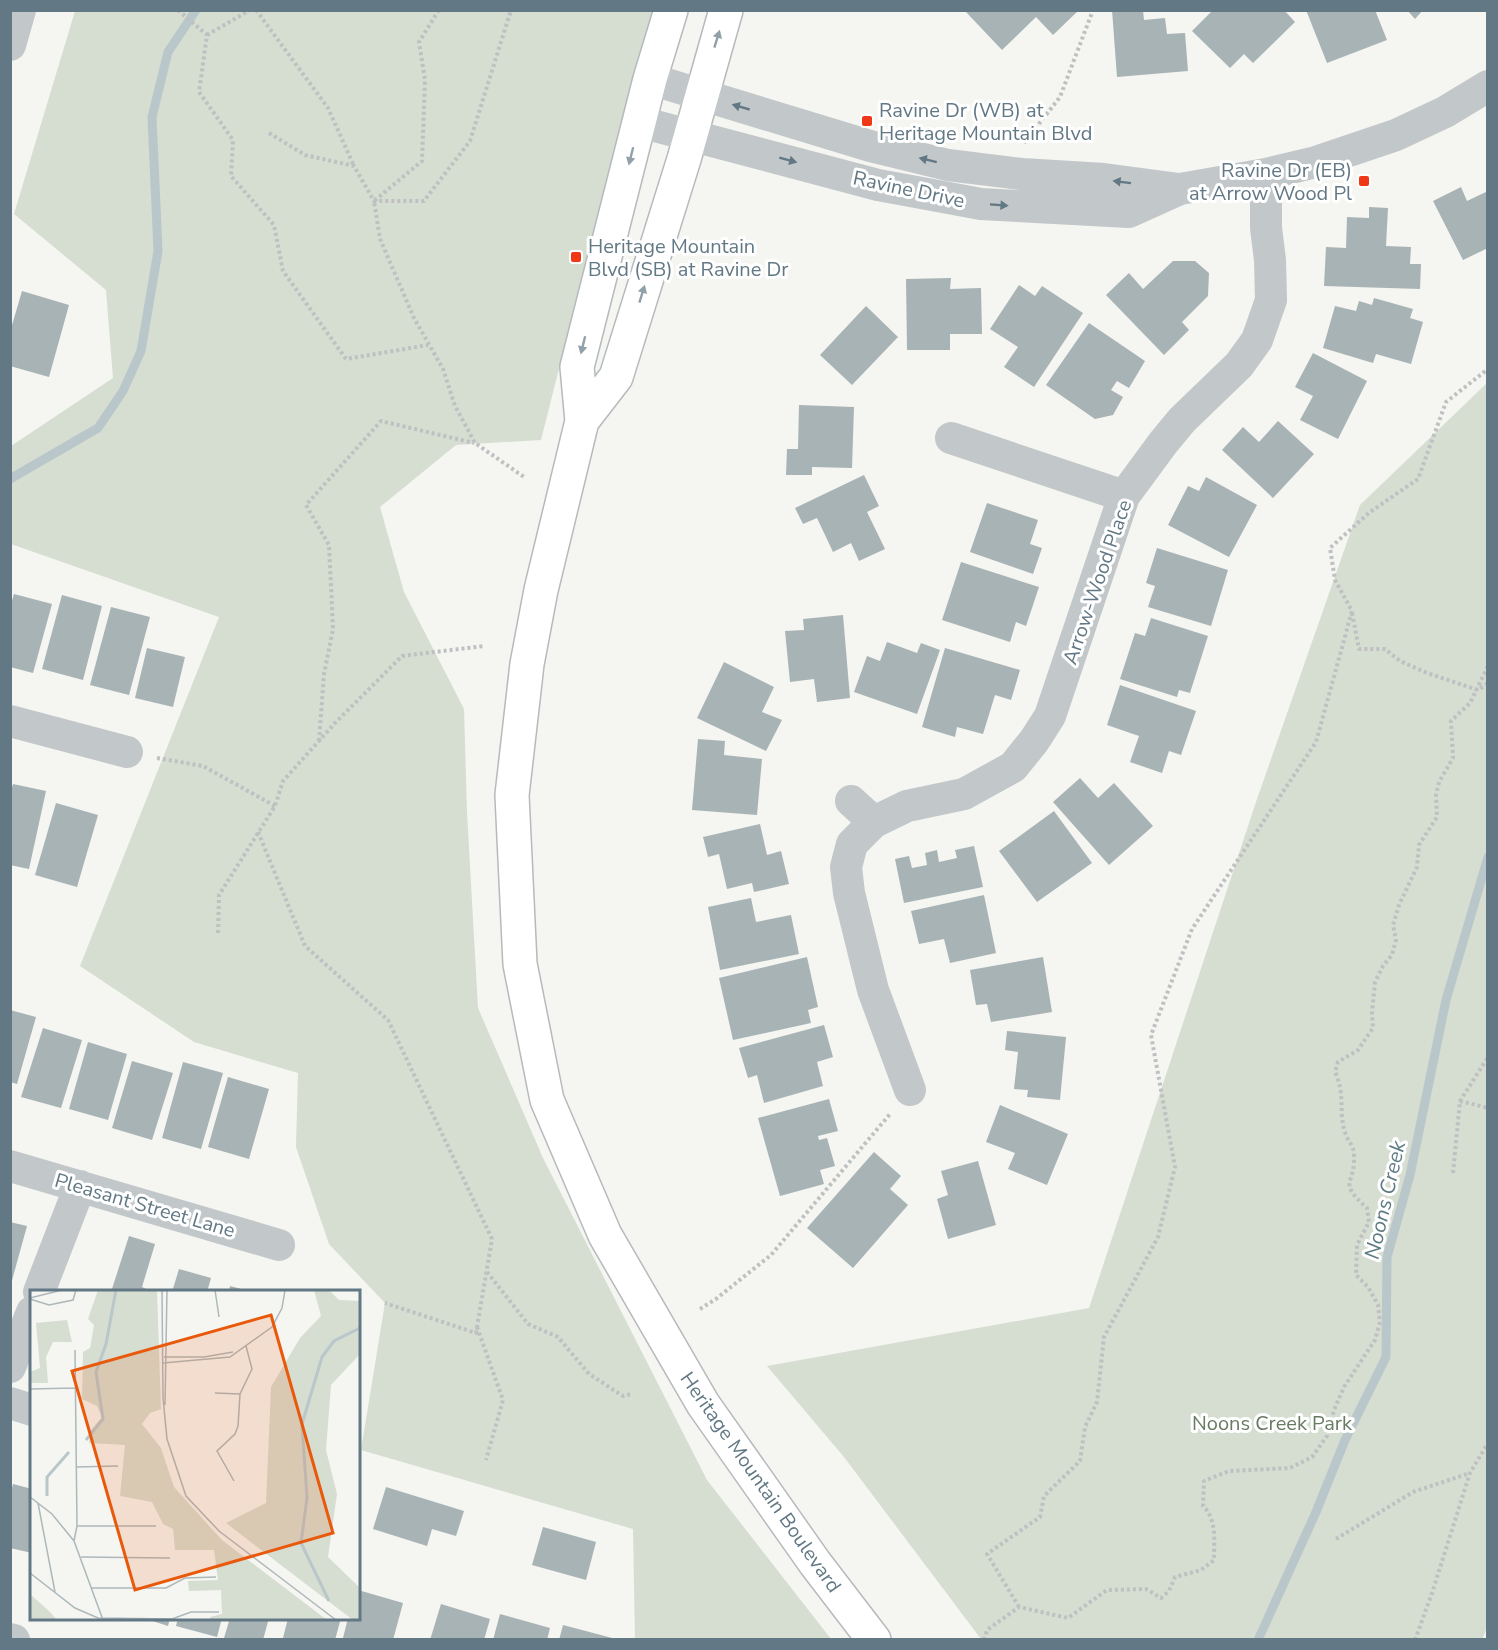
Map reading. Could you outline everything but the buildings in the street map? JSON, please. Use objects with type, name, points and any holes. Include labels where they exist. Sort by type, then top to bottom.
[{"type":"main road","name":"Heritage Mountain Boulevard","points":[[671,10],[650,79],[577,367],[582,421],[541,590],[529,653],[512,795],[520,964],[547,1100],[605,1235],[703,1404],[815,1563],[874,1640]]},
{"type":"main road","name":"Heritage Mountain Boulevard","points":[[582,421],[616,377],[726,10]]},
{"type":"street","points":[[10,45],[20,10]]},
{"type":"street","name":"Ravine Drive","points":[[650,79],[870,146],[948,165],[1022,174],[1104,179],[1180,189]]},
{"type":"street","name":"Ravine Drive","points":[[640,122],[878,185],[981,204],[1129,212],[1180,189],[1266,174],[1316,162],[1396,135],[1445,112],[1488,86]]},
{"type":"street","name":"Arrow-Wood Place","points":[[909,1090],[873,990],[849,893],[846,867],[852,844],[874,822],[907,806],[964,794],[1013,767],[1050,716],[1124,496],[1169,435],[1239,365],[1257,340],[1268,309],[1271,291],[1266,228],[1266,174]]},
{"type":"street","points":[[951,438],[1124,496]]},
{"type":"street","points":[[10,721],[127,752]]},
{"type":"street","points":[[851,801],[874,822]]},
{"type":"street","name":"Pleasant Street Lane","points":[[10,1166],[279,1245]]},
{"type":"street","points":[[40,1290],[80,1186]]},
{"type":"street","points":[[10,1367],[30,1317]]},
{"type":"street","points":[[10,1403],[30,1409]]},
{"type":"path","points":[[178,10],[207,35]]},
{"type":"path","points":[[207,35],[250,10]]},
{"type":"path","points":[[256,10],[328,108],[354,166],[375,201],[380,238],[428,345],[443,369],[455,406],[475,443]]},
{"type":"path","points":[[375,201],[422,161],[425,80],[419,42],[439,10]]},
{"type":"path","points":[[375,201],[424,201],[470,141],[511,10]]},
{"type":"path","points":[[1019,149],[1060,97],[1093,10]]},
{"type":"path","points":[[207,35],[200,92],[232,140],[231,176],[274,225],[283,271],[346,359],[428,345]]},
{"type":"path","points":[[269,133],[305,155],[354,166]]},
{"type":"path","points":[[1478,690],[1427,673],[1400,661],[1385,650],[1359,649],[1352,612],[1335,580],[1330,548],[1370,512],[1418,479],[1446,402],[1488,369]]},
{"type":"path","points":[[319,741],[324,674],[333,630],[329,545],[306,505],[381,421],[475,443],[524,477]]},
{"type":"path","points":[[1352,612],[1317,742],[1192,928],[1151,1035],[1175,1167],[1158,1237],[1104,1336],[1097,1402],[1085,1427],[1080,1461],[1044,1496],[1040,1517],[987,1554],[1019,1607],[1068,1618],[1107,1590],[1146,1589],[1161,1598],[1170,1591],[1175,1577],[1201,1570],[1214,1560],[1214,1536],[1210,1513],[1203,1506],[1204,1481],[1229,1471],[1290,1468],[1312,1457],[1327,1436],[1334,1410],[1344,1388],[1375,1340],[1380,1322],[1378,1305],[1368,1287],[1356,1275],[1357,1245],[1369,1222],[1367,1208],[1353,1196],[1349,1188],[1354,1153],[1345,1133],[1341,1116],[1343,1101],[1335,1072],[1338,1062],[1358,1050],[1373,1028],[1375,982],[1392,955],[1396,940],[1393,925],[1399,904],[1417,867],[1419,845],[1437,817],[1436,795],[1439,782],[1454,758],[1451,721],[1470,703],[1488,666]]},
{"type":"path","points":[[218,933],[219,895],[274,806],[283,781],[319,741],[402,656],[484,646]]},
{"type":"path","points":[[1478,690],[1488,683]]},
{"type":"path","points":[[127,752],[203,766],[274,806]]},
{"type":"path","points":[[258,832],[305,946],[388,1020],[492,1239],[476,1333],[385,1303]]},
{"type":"path","points":[[1454,1173],[1460,1101],[1488,1057]]},
{"type":"path","points":[[700,1309],[771,1255],[909,1090]]},
{"type":"path","points":[[1460,1101],[1488,1108]]},
{"type":"path","points":[[486,1271],[528,1324],[558,1336],[589,1374],[623,1396],[632,1394]]},
{"type":"path","points":[[477,1326],[503,1400],[486,1461]]},
{"type":"path","points":[[1415,1640],[1470,1473],[1488,1443]]},
{"type":"path","points":[[1336,1539],[1413,1492],[1470,1473]]},
{"type":"path","points":[[984,1640],[987,1630],[1019,1607]]},
{"type":"green space","points":[[75,11],[657,11],[575,305],[541,440],[456,445],[380,507],[404,592],[464,709],[467,813],[478,1008],[543,1158],[707,1480],[831,1639],[635,1639],[633,1529],[361,1450],[385,1303],[329,1244],[296,1147],[298,1073],[194,1042],[80,966],[219,617],[11,544],[11,446],[113,378],[106,290],[14,214]]},
{"type":"green space","name":"Noons Creek Park","points":[[1487,383],[1487,1627],[1482,1640],[981,1639],[844,1457],[767,1366],[1089,1308],[1256,802],[1360,505]]},
{"type":"waterway","points":[[10,479],[98,428],[123,391],[141,351],[158,251],[152,117],[168,52],[196,10]]},
{"type":"waterway","name":"Noons Creek","points":[[1258,1640],[1316,1512],[1345,1440],[1386,1357],[1387,1257],[1410,1175],[1446,1000],[1488,857]]},
{"type":"place","name":"Ravine Dr (WB) at Heritage Mountain Blvd","points":[[867,121]]},
{"type":"place","name":"Ravine Dr (EB) at Arrow Wood Pl","points":[[1364,181]]},
{"type":"place","name":"Heritage Mountain Blvd (SB) at Ravine Dr","points":[[576,257]]}]
